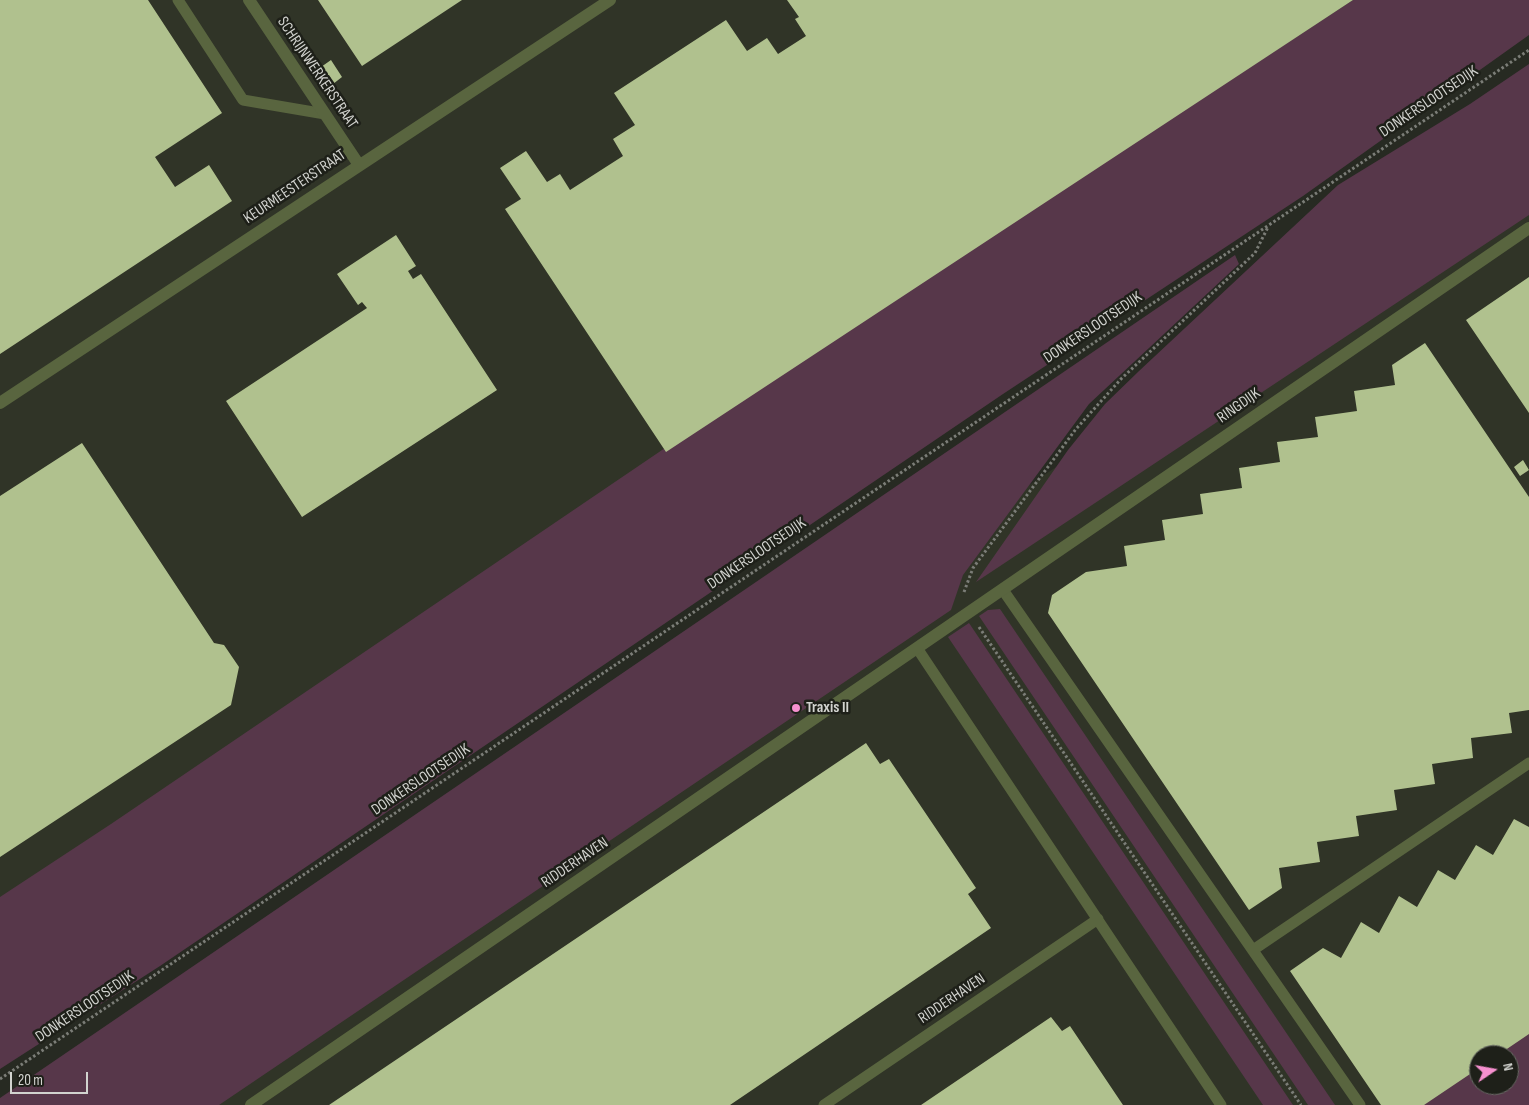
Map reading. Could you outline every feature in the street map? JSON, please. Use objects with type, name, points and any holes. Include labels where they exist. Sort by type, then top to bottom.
[{"type":"street","name":"SCHRIJNWERKERSTRAAT","points":[[249,0],[359,165]]},
{"type":"street","name":"KEURMEESTERSTRAAT","points":[[0,403],[610,0]]},
{"type":"street","name":"RINGDIJK","points":[[969,613],[1529,228]]},
{"type":"street","name":"RIDDERHAVEN","points":[[251,1105],[969,613]]},
{"type":"lane","points":[[178,0],[243,100],[325,114]]},
{"type":"lane","points":[[1003,590],[1360,1105]]},
{"type":"lane","points":[[917,648],[1221,1105]]},
{"type":"lane","points":[[1253,950],[1529,763]]},
{"type":"lane","name":"RIDDERHAVEN","points":[[824,1105],[1098,919]]},
{"type":"path","name":"DONKERSLOOTSEDIJK","points":[[0,1079],[1529,50]]},
{"type":"path","points":[[1269,225],[1255,252],[1121,379],[1076,430],[973,568],[965,586],[964,597],[969,613],[1301,1105]]},
{"type":"shaded area","points":[[0,0],[1484,0],[0,987]]},
{"type":"shaded area","points":[[1353,0],[1529,0],[1529,35],[1303,196],[1003,394],[160,966],[0,1069],[0,897],[111,824],[665,448]]},
{"type":"shaded area","points":[[1529,64],[1529,215],[976,582],[1068,450],[1105,404],[1139,371],[1338,185],[1470,104]]},
{"type":"shaded area","points":[[1529,147],[1529,1105],[113,1105]]},
{"type":"shaded area","points":[[1235,255],[1239,264],[1089,404],[963,575],[951,610],[219,1105],[0,1105],[0,1098]]},
{"type":"shaded area","points":[[1000,609],[1335,1105],[1308,1105],[979,616],[988,610]]},
{"type":"shaded area","points":[[969,623],[1293,1105],[1263,1105],[948,637]]},
{"type":"shaded area","points":[[1529,1033],[1529,1105],[1422,1105],[1469,1073],[1469,1095],[1519,1095],[1519,1045],[1511,1045]]},
{"type":"building","points":[[0,0],[148,0],[222,113],[155,157],[175,187],[209,165],[232,201],[0,354]]},
{"type":"building","points":[[318,0],[462,0],[362,66]]},
{"type":"building","points":[[787,0],[1353,0],[666,452],[505,209],[521,199],[500,168],[526,151],[547,182],[560,174],[570,190],[623,156],[613,139],[635,125],[614,93],[726,20],[747,51],[767,38],[778,54],[806,36],[795,19],[799,17]]},
{"type":"building","points":[[331,60],[342,77],[333,84],[321,67]]},
{"type":"building","points":[[396,235],[416,266],[408,271],[413,279],[421,274],[497,390],[302,517],[226,401],[367,308],[362,302],[358,305],[337,274]]},
{"type":"building","points":[[1529,277],[1529,413],[1466,320]]},
{"type":"building","points":[[1425,343],[1529,497],[1529,710],[1509,713],[1512,733],[1471,738],[1473,758],[1432,764],[1435,784],[1394,790],[1397,810],[1356,816],[1359,836],[1317,842],[1320,862],[1279,868],[1282,888],[1249,910],[1048,613],[1052,595],[1086,572],[1127,566],[1124,546],[1165,540],[1162,520],[1203,514],[1200,494],[1242,488],[1239,468],[1280,462],[1277,442],[1318,437],[1315,417],[1357,411],[1354,391],[1395,385],[1392,365]]},
{"type":"building","points":[[82,443],[214,643],[224,645],[239,667],[231,705],[0,857],[0,496]]},
{"type":"building","points":[[1523,460],[1529,470],[1520,476],[1514,467]]},
{"type":"building","points":[[866,743],[880,764],[889,759],[976,888],[968,894],[991,928],[730,1105],[329,1105]]},
{"type":"building","points":[[1514,819],[1529,827],[1529,1034],[1513,1045],[1469,1045],[1469,1075],[1424,1105],[1381,1105],[1290,971],[1323,948],[1341,958],[1361,922],[1379,933],[1399,896],[1417,907],[1438,870],[1455,880],[1476,845],[1493,855]]},
{"type":"building","points":[[1051,1017],[1062,1031],[1070,1026],[1123,1105],[921,1105]]},
{"type":"place","name":"Traxis II","points":[[796,708]]}]
